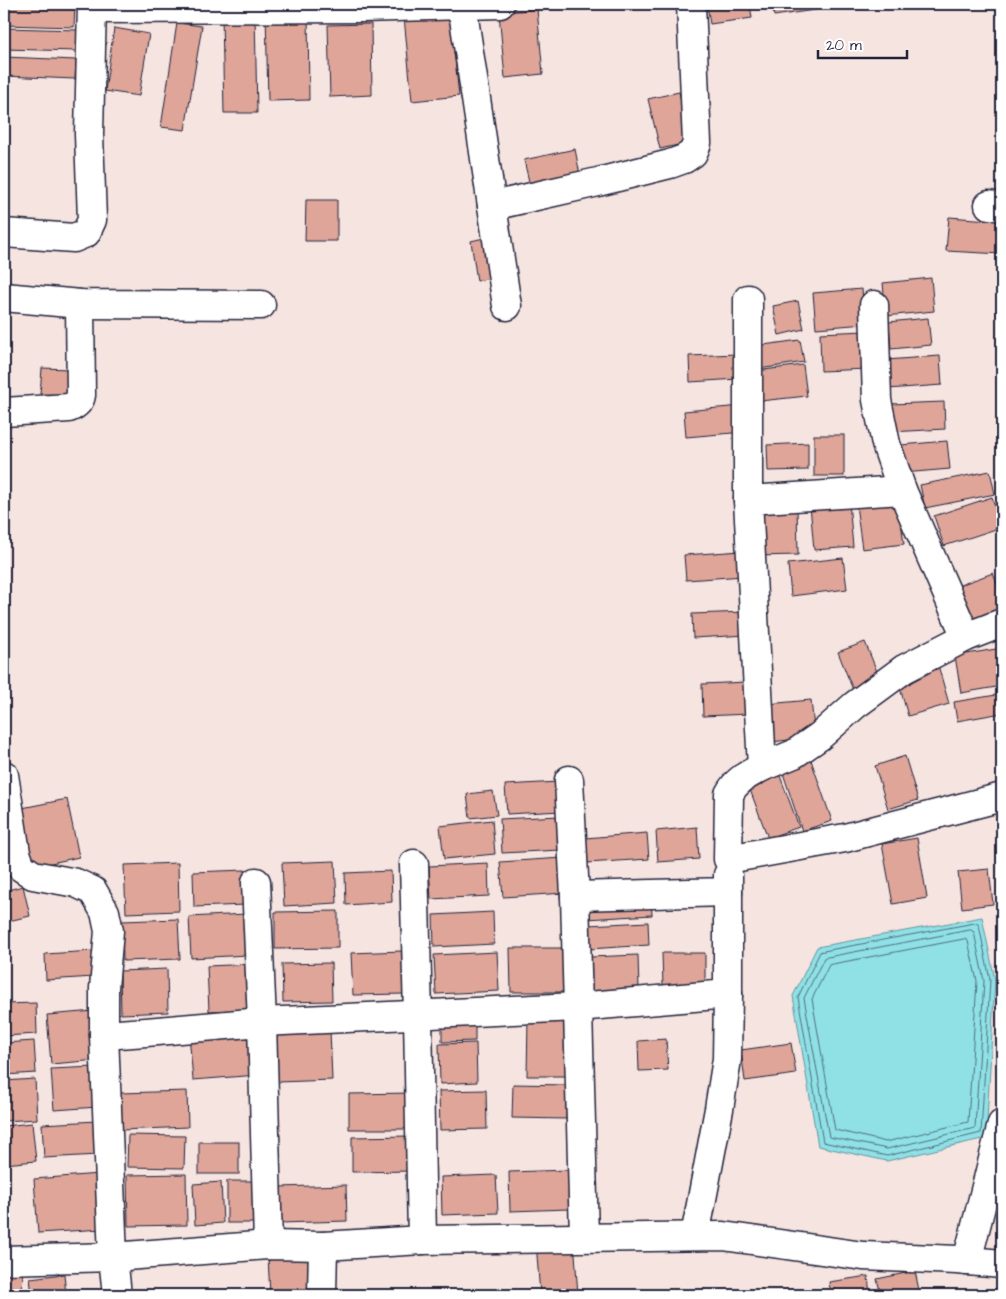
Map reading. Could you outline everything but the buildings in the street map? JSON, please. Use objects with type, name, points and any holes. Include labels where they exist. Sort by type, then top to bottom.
[{"type":"street","points":[[4,233],[74,238],[86,233],[92,220],[90,134],[92,6],[361,8],[500,4]]},
{"type":"street","points":[[492,206],[670,164],[684,159],[693,153],[697,143],[691,4]]},
{"type":"street","points":[[462,5],[507,306]]},
{"type":"street","points":[[4,297],[80,304],[261,304]]},
{"type":"street","points":[[748,299],[748,500],[762,767]]},
{"type":"street","points":[[4,412],[69,408],[76,405],[80,400],[80,304]]},
{"type":"street","points":[[874,305],[877,400],[886,444],[902,490],[966,637]]},
{"type":"street","points":[[748,500],[902,490]]},
{"type":"street","points":[[695,1236],[727,1059],[729,794],[741,779],[762,767],[794,754],[820,736],[855,704],[904,669],[966,637],[1002,623]]},
{"type":"street","points":[[4,775],[16,853],[13,870],[76,883],[93,891],[105,912],[109,931],[104,988],[104,1035],[113,1258],[117,1295]]},
{"type":"street","points":[[569,780],[575,896],[584,1238]]},
{"type":"street","points":[[728,859],[845,838],[1002,797]]},
{"type":"street","points":[[414,864],[422,1240]]},
{"type":"street","points":[[256,882],[268,1245]]},
{"type":"street","points":[[575,896],[728,892]]},
{"type":"street","points":[[104,1035],[262,1022],[577,1007],[728,994]]},
{"type":"street","points":[[967,1261],[1002,1124]]},
{"type":"street","points":[[4,1260],[113,1258],[268,1245],[323,1246],[422,1240],[723,1236],[863,1256],[1002,1264]]},
{"type":"street","points":[[322,1295],[323,1246]]},
{"type":"water","points":[[982,917],[995,980],[986,1138],[887,1161],[818,1146],[793,996],[817,947]]}]
